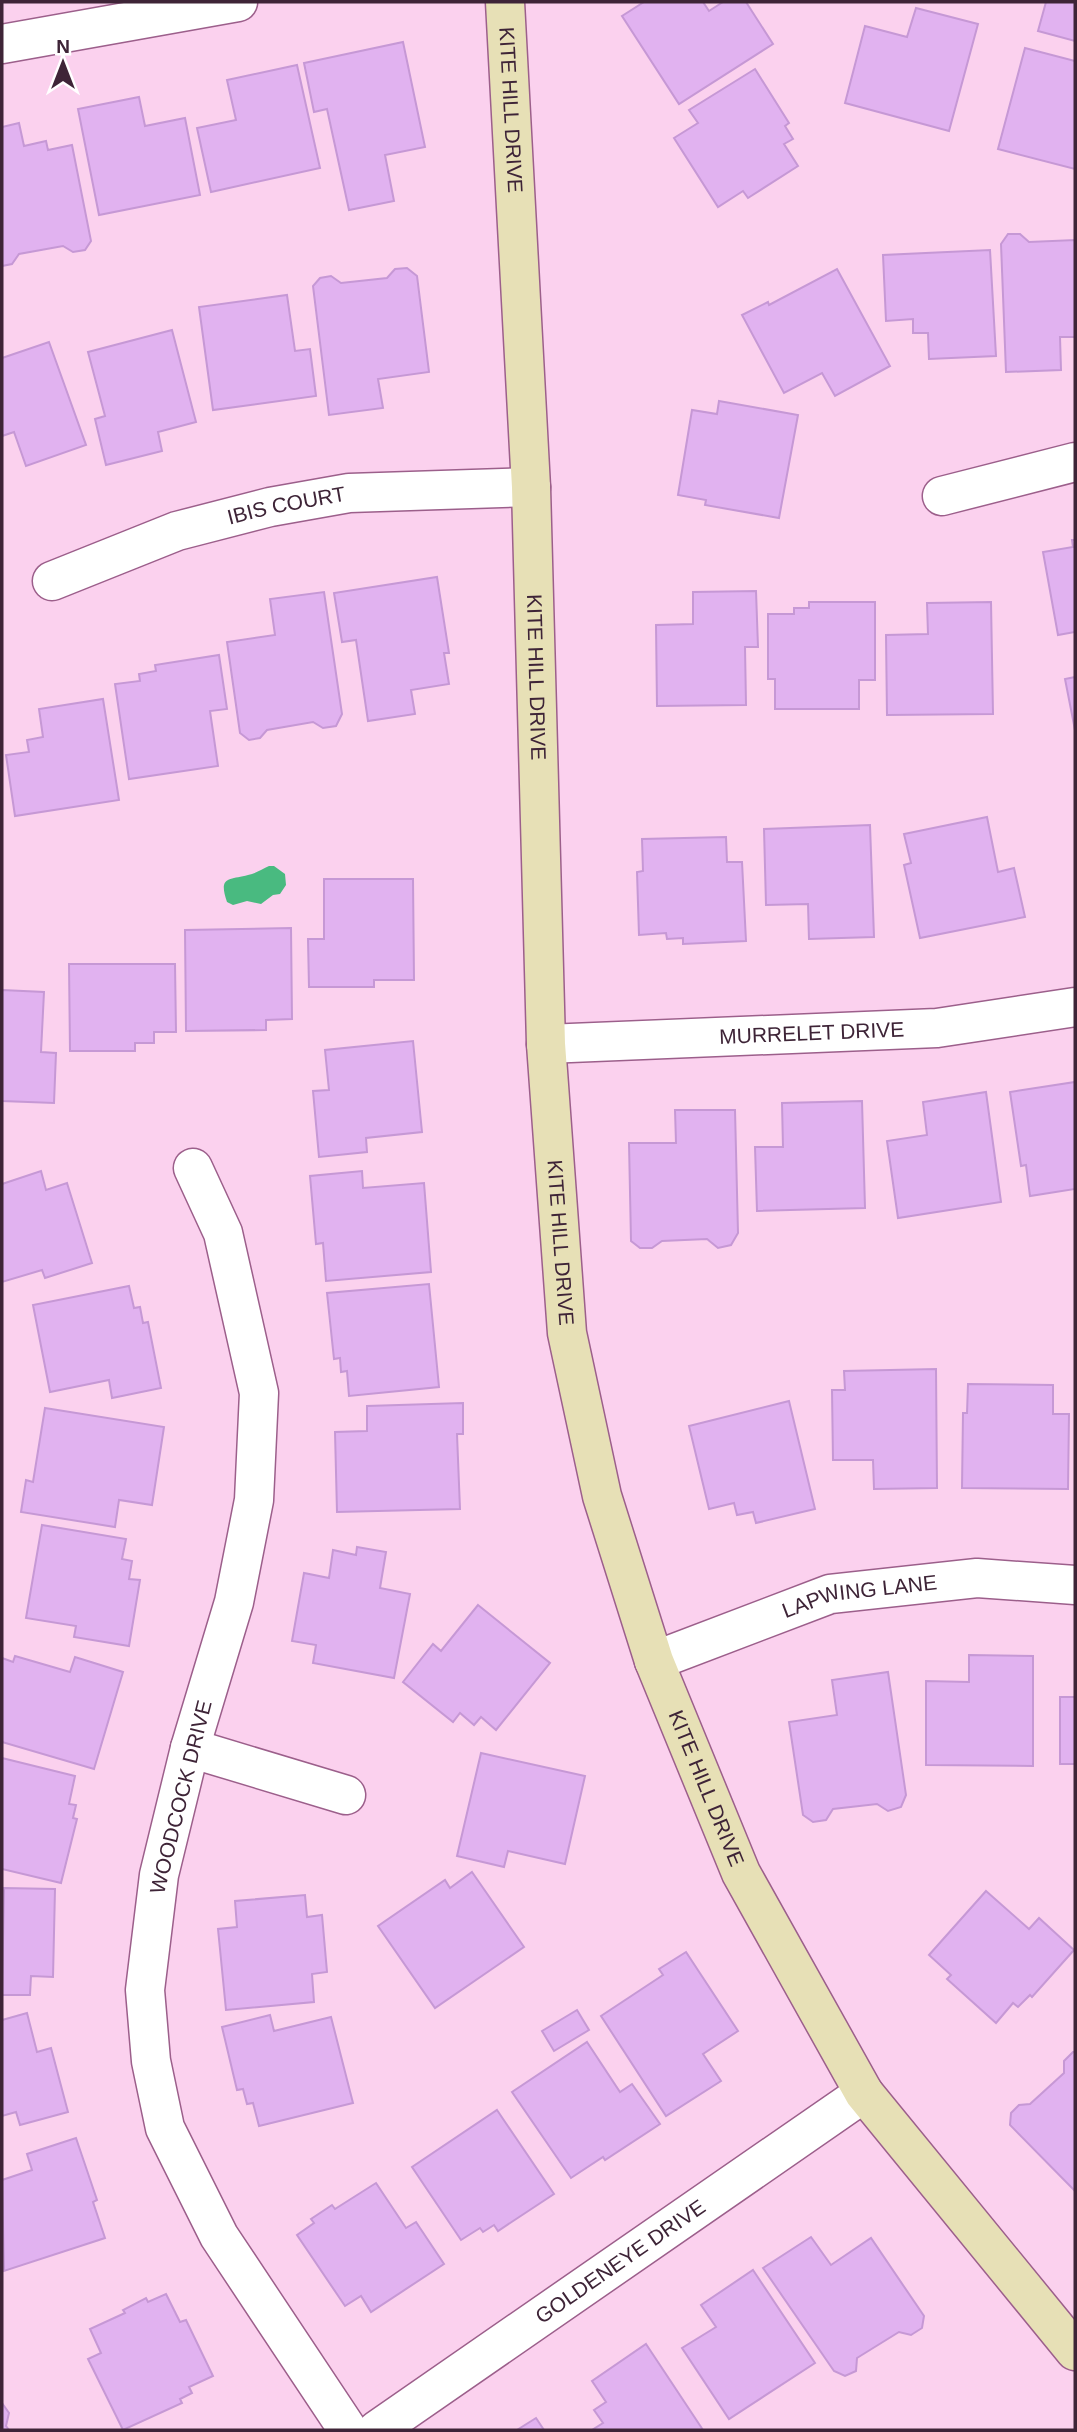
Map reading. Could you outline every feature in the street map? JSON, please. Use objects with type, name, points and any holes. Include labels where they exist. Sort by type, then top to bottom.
[{"type":"street","points":[[2,44],[238,2]]},
{"type":"street","name":"KITE HILL DRIVE","points":[[505,2],[531,487],[546,1044],[567,1333],[602,1496],[654,1661],[740,1873],[864,2093],[1075,2350]]},
{"type":"street","points":[[942,496],[1075,462]]},
{"type":"street","name":"IBIS COURT","points":[[52,581],[177,531],[270,507],[349,493],[531,487]]},
{"type":"street","name":"MURRELET DRIVE","points":[[546,1044],[937,1028],[1075,1007]]},
{"type":"street","name":"WOODCOCK DRIVE","points":[[193,1168],[223,1233],[259,1393],[251,1513],[234,1602],[190,1748],[159,1875],[145,1990],[151,2061],[165,2128],[219,2236],[348,2430]]},
{"type":"street","name":"LAPWING LANE","points":[[654,1661],[830,1594],[977,1578],[1075,1585]]},
{"type":"street","points":[[190,1748],[346,1794]]},
{"type":"street","name":"GOLDENEYE DRIVE","points":[[377,2430],[864,2093]]},
{"type":"shaded area","points":[[274,866],[285,874],[286,885],[280,894],[273,895],[261,904],[247,901],[233,905],[227,902],[224,888],[227,881],[253,874]]},
{"type":"building","points":[[644,2],[703,2],[709,11],[723,2],[746,2],[773,44],[679,104],[622,16]]},
{"type":"building","points":[[1046,2],[1075,2],[1075,41],[1038,31]]},
{"type":"building","points":[[916,8],[978,24],[949,131],[845,103],[865,26],[907,37]]},
{"type":"building","points":[[403,42],[425,147],[385,155],[394,201],[349,210],[327,109],[314,112],[304,63]]},
{"type":"building","points":[[1025,48],[1075,61],[1075,169],[998,149]]},
{"type":"building","points":[[297,65],[320,168],[211,192],[197,128],[236,120],[227,80]]},
{"type":"building","points":[[755,69],[789,123],[785,126],[793,139],[784,144],[798,166],[748,198],[743,191],[718,207],[674,138],[698,123],[689,110]]},
{"type":"building","points":[[139,97],[145,126],[185,118],[200,195],[99,215],[78,109]]},
{"type":"building","points":[[19,123],[24,146],[46,141],[48,150],[72,145],[91,241],[85,250],[73,252],[63,246],[19,254],[12,264],[2,266],[2,127]]},
{"type":"building","points":[[1008,234],[1020,234],[1029,242],[1075,240],[1075,337],[1060,337],[1061,370],[1006,372],[1001,244]]},
{"type":"building","points":[[990,250],[996,356],[929,359],[928,333],[913,333],[913,319],[886,321],[883,255]]},
{"type":"building","points":[[407,268],[417,276],[429,372],[378,379],[383,408],[329,415],[313,286],[320,278],[331,276],[341,283],[387,278],[395,269]]},
{"type":"building","points":[[837,269],[890,366],[835,396],[822,373],[784,393],[742,315],[768,302],[769,305]]},
{"type":"building","points":[[287,295],[295,351],[310,349],[316,396],[213,410],[199,307]]},
{"type":"building","points":[[172,330],[196,422],[158,432],[162,451],[106,465],[95,419],[105,416],[88,352]]},
{"type":"building","points":[[49,342],[86,445],[26,466],[14,432],[2,436],[2,358]]},
{"type":"building","points":[[719,401],[798,415],[779,518],[705,505],[706,500],[678,495],[692,410],[717,414]]},
{"type":"building","points":[[1072,540],[1075,540],[1075,632],[1058,635],[1043,552],[1073,547]]},
{"type":"building","points":[[437,577],[449,653],[444,653],[449,684],[411,690],[415,714],[368,721],[356,640],[342,642],[334,593]]},
{"type":"building","points":[[756,591],[758,647],[745,647],[746,705],[657,706],[656,625],[693,624],[693,592]]},
{"type":"building","points":[[324,592],[342,714],[336,726],[323,728],[313,722],[267,730],[260,738],[249,740],[240,733],[227,642],[275,635],[270,599]]},
{"type":"building","points":[[809,602],[875,602],[875,680],[859,680],[859,709],[775,709],[775,679],[768,679],[768,614],[794,614],[794,608],[809,608]]},
{"type":"building","points":[[991,602],[993,714],[887,715],[886,635],[928,634],[927,603]]},
{"type":"building","points":[[219,655],[227,709],[210,711],[218,766],[129,779],[115,684],[140,681],[139,674],[156,671],[155,665]]},
{"type":"building","points":[[1075,677],[1075,730],[1065,679]]},
{"type":"building","points":[[103,699],[119,800],[15,816],[6,755],[29,752],[27,740],[43,737],[39,709]]},
{"type":"building","points":[[987,817],[998,872],[1014,868],[1025,917],[920,938],[904,865],[911,863],[904,834]]},
{"type":"building","points":[[870,825],[874,937],[809,939],[808,904],[766,905],[764,829]]},
{"type":"building","points":[[726,837],[727,862],[742,862],[746,941],[683,944],[683,938],[667,939],[666,933],[639,935],[637,872],[643,871],[642,839]]},
{"type":"building","points":[[324,879],[413,879],[414,980],[374,980],[374,987],[309,987],[308,939],[324,939]]},
{"type":"building","points":[[291,928],[292,1019],[266,1020],[266,1030],[186,1031],[185,930]]},
{"type":"building","points":[[69,964],[175,964],[176,1032],[154,1032],[154,1043],[135,1043],[135,1051],[70,1051]]},
{"type":"building","points":[[2,990],[44,992],[41,1052],[56,1053],[54,1103],[2,1101]]},
{"type":"building","points":[[413,1041],[422,1132],[366,1138],[367,1152],[319,1157],[313,1091],[329,1090],[325,1050]]},
{"type":"building","points":[[1075,1082],[1075,1189],[1030,1196],[1026,1165],[1021,1166],[1010,1092]]},
{"type":"building","points":[[986,1092],[1001,1202],[898,1218],[887,1141],[927,1135],[923,1102]]},
{"type":"building","points":[[862,1101],[865,1208],[757,1211],[755,1147],[783,1147],[782,1103]]},
{"type":"building","points":[[675,1110],[735,1110],[738,1233],[731,1245],[718,1248],[707,1239],[662,1241],[652,1248],[640,1248],[631,1241],[629,1143],[676,1143]]},
{"type":"building","points":[[41,1171],[46,1190],[67,1183],[92,1263],[45,1278],[42,1270],[2,1282],[2,1184]]},
{"type":"building","points":[[362,1171],[363,1188],[424,1183],[431,1272],[326,1281],[323,1243],[316,1244],[310,1176]]},
{"type":"building","points":[[429,1284],[439,1387],[349,1396],[347,1371],[341,1372],[340,1358],[334,1359],[327,1293]]},
{"type":"building","points":[[129,1286],[134,1308],[140,1307],[143,1323],[148,1322],[161,1388],[112,1398],[109,1380],[50,1392],[33,1305]]},
{"type":"building","points":[[936,1369],[937,1488],[874,1489],[873,1460],[833,1460],[832,1390],[845,1390],[844,1371]]},
{"type":"building","points":[[968,1384],[1053,1385],[1053,1414],[1069,1414],[1068,1489],[962,1488],[963,1413],[967,1413]]},
{"type":"building","points":[[789,1401],[815,1509],[756,1523],[753,1512],[737,1515],[734,1503],[709,1509],[689,1426]]},
{"type":"building","points":[[463,1403],[463,1434],[457,1434],[460,1509],[337,1512],[335,1432],[367,1431],[367,1406]]},
{"type":"building","points":[[45,1408],[164,1427],[152,1505],[119,1500],[115,1527],[21,1512],[26,1480],[33,1482]]},
{"type":"building","points":[[42,1525],[126,1539],[122,1559],[132,1561],[129,1579],[140,1580],[129,1646],[74,1637],[76,1626],[26,1618]]},
{"type":"building","points":[[357,1547],[386,1552],[380,1588],[410,1594],[394,1678],[313,1663],[316,1645],[292,1641],[304,1573],[329,1578],[333,1550],[356,1555]]},
{"type":"building","points":[[478,1605],[550,1663],[496,1730],[481,1717],[474,1725],[460,1713],[453,1722],[403,1682],[433,1644],[441,1651]]},
{"type":"building","points":[[969,1655],[1033,1656],[1033,1766],[926,1765],[926,1681],[969,1682]]},
{"type":"building","points":[[15,1656],[70,1672],[75,1657],[123,1672],[94,1769],[2,1742],[2,1658],[13,1662]]},
{"type":"building","points":[[888,1672],[906,1795],[901,1807],[888,1811],[877,1804],[833,1809],[826,1820],[813,1822],[803,1815],[789,1722],[837,1715],[832,1680]]},
{"type":"building","points":[[1060,1697],[1075,1697],[1075,1764],[1060,1764]]},
{"type":"building","points":[[481,1753],[585,1776],[565,1864],[508,1851],[504,1867],[457,1856]]},
{"type":"building","points":[[2,1758],[75,1776],[69,1804],[76,1805],[73,1818],[77,1819],[61,1883],[2,1869]]},
{"type":"building","points":[[472,1872],[524,1947],[435,2008],[378,1926],[445,1880],[450,1888]]},
{"type":"building","points":[[4,1888],[55,1889],[53,1977],[31,1976],[30,1995],[2,1995]]},
{"type":"building","points":[[986,1891],[1029,1929],[1039,1918],[1074,1950],[1032,1997],[1030,1995],[1018,2007],[1013,2003],[996,2023],[947,1979],[951,1975],[929,1955]]},
{"type":"building","points":[[305,1895],[307,1917],[322,1915],[327,1972],[312,1974],[314,2002],[226,2010],[218,1929],[237,1927],[235,1901]]},
{"type":"building","points":[[686,1952],[738,2031],[703,2054],[721,2081],[666,2116],[601,2016],[663,1975],[659,1969]]},
{"type":"building","points":[[577,2010],[589,2030],[554,2051],[542,2031]]},
{"type":"building","points":[[27,2013],[37,2052],[51,2048],[68,2112],[20,2125],[16,2112],[2,2116],[2,2020]]},
{"type":"building","points":[[270,2015],[274,2031],[331,2017],[353,2103],[259,2126],[253,2103],[247,2104],[243,2089],[237,2090],[222,2027]]},
{"type":"building","points":[[587,2042],[620,2092],[632,2084],[660,2124],[605,2160],[603,2157],[571,2178],[512,2092]]},
{"type":"building","points":[[1073,2052],[1075,2191],[1010,2125],[1011,2113],[1019,2105],[1030,2104],[1064,2073],[1064,2061]]},
{"type":"building","points":[[497,2110],[554,2194],[498,2231],[494,2225],[483,2232],[480,2228],[461,2240],[412,2167]]},
{"type":"building","points":[[76,2138],[97,2200],[93,2202],[105,2238],[4,2271],[2,2180],[32,2170],[27,2154]]},
{"type":"building","points":[[376,2183],[406,2228],[416,2222],[444,2264],[371,2312],[361,2296],[345,2306],[297,2235],[314,2223],[311,2219],[332,2205],[335,2209]]},
{"type":"building","points":[[811,2237],[831,2265],[871,2238],[924,2316],[922,2328],[911,2335],[899,2332],[857,2358],[856,2371],[845,2376],[834,2371],[763,2268]]},
{"type":"building","points":[[753,2270],[815,2363],[729,2419],[682,2348],[716,2327],[701,2305]]},
{"type":"building","points":[[166,2294],[180,2322],[186,2320],[213,2376],[189,2387],[192,2393],[180,2399],[182,2403],[123,2430],[88,2359],[101,2353],[90,2329],[125,2313],[123,2310],[146,2298],[148,2302]]},
{"type":"building","points":[[646,2344],[703,2430],[592,2430],[603,2423],[594,2410],[606,2402],[592,2381]]},
{"type":"building","points":[[2,2403],[9,2413],[6,2426],[9,2430],[2,2430]]},
{"type":"building","points":[[536,2418],[544,2430],[517,2430]]}]
